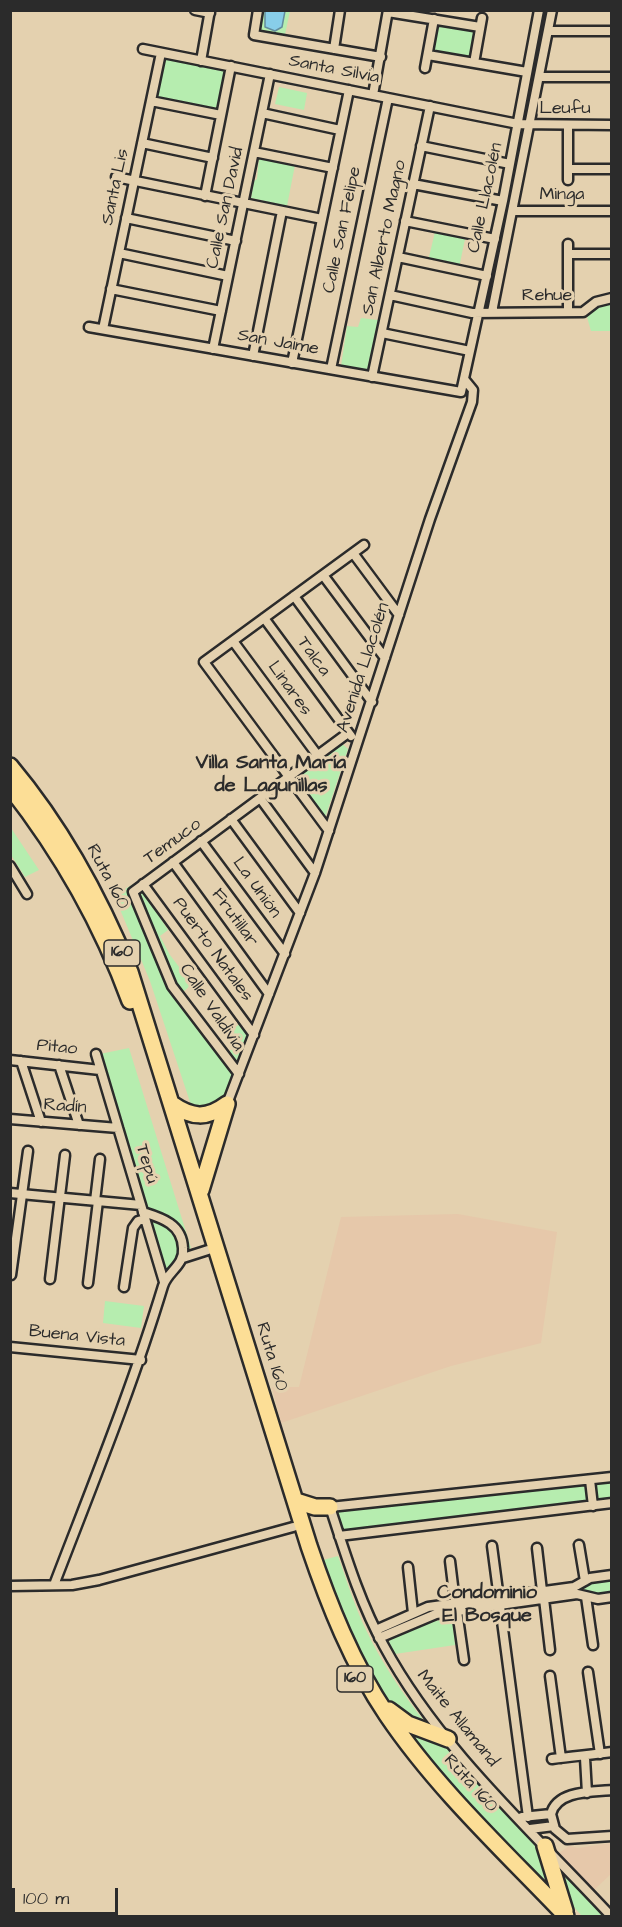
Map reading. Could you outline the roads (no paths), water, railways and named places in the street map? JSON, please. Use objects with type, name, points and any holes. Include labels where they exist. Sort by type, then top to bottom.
[{"type":"highway","name":"Ruta 160","points":[[10,766],[57,829],[106,916],[138,994],[296,1501],[335,1618],[378,1699],[430,1771],[567,1917]]},
{"type":"highway","name":"Ruta 160","points":[[10,788],[72,877],[116,967],[142,1037],[293,1527],[334,1640],[382,1724],[426,1780],[553,1917]]},
{"type":"highway","points":[[172,1104],[188,1113],[201,1116],[216,1112],[227,1104]]},
{"type":"highway","points":[[200,1193],[227,1104]]},
{"type":"highway","points":[[296,1501],[315,1507],[330,1507]]},
{"type":"highway","points":[[378,1699],[402,1721],[448,1739]]},
{"type":"highway","points":[[545,1846],[567,1917]]},
{"type":"highway","points":[[554,1880],[569,1870]]},
{"type":"street","points":[[195,10],[210,12],[201,60]]},
{"type":"street","points":[[258,10],[254,35],[381,57]]},
{"type":"street","points":[[334,49],[340,10]]},
{"type":"street","name":"Calle Llacolén","points":[[461,392],[503,201],[539,10]]},
{"type":"street","name":"Calle Llacolén","points":[[492,312],[531,125],[552,10]]},
{"type":"street","points":[[374,95],[388,11],[434,19],[481,23],[474,63]]},
{"type":"street","points":[[425,68],[434,19]]},
{"type":"street","points":[[548,31],[612,31]]},
{"type":"street","name":"Santa Silvia","points":[[143,49],[518,124]]},
{"type":"street","name":"Santa Lis","points":[[103,329],[161,53]]},
{"type":"street","points":[[428,55],[527,72]]},
{"type":"street","points":[[205,196],[231,66]]},
{"type":"street","name":"Calle San David","points":[[213,349],[270,74]]},
{"type":"street","points":[[540,77],[612,77]]},
{"type":"street","points":[[292,363],[349,90]]},
{"type":"street","name":"Calle San Felipe","points":[[331,369],[388,98]]},
{"type":"street","points":[[151,101],[221,115]]},
{"type":"street","name":"San Alberto Magno","points":[[372,377],[430,106]]},
{"type":"street","points":[[262,113],[340,130]]},
{"type":"street","name":"Leufu","points":[[518,124],[612,125]]},
{"type":"street","points":[[568,125],[568,180]]},
{"type":"street","points":[[142,143],[213,158]]},
{"type":"street","points":[[421,146],[510,164]]},
{"type":"street","points":[[254,152],[333,168]]},
{"type":"street","points":[[568,169],[612,169]]},
{"type":"street","points":[[116,177],[322,219]]},
{"type":"street","points":[[413,184],[503,201]]},
{"type":"street","points":[[253,356],[282,211]]},
{"type":"street","name":"Minga","points":[[513,211],[612,211]]},
{"type":"street","points":[[126,218],[236,241]]},
{"type":"street","points":[[405,221],[495,239]]},
{"type":"street","points":[[568,244],[568,312]]},
{"type":"street","points":[[119,253],[228,276]]},
{"type":"street","points":[[568,254],[612,254]]},
{"type":"street","points":[[398,257],[487,276]]},
{"type":"street","points":[[111,289],[221,311]]},
{"type":"street","name":"Rehue","points":[[390,295],[478,313],[585,312],[596,302],[612,298]]},
{"type":"street","name":"San Jaime","points":[[89,327],[461,392]]},
{"type":"street","points":[[382,333],[470,351]]},
{"type":"street","name":"Avenida Llacolén","points":[[227,1104],[315,873],[473,398],[471,386],[464,379]]},
{"type":"street","points":[[329,831],[204,662],[364,544]]},
{"type":"street","points":[[353,553],[399,615]]},
{"type":"street","points":[[323,574],[385,658]]},
{"type":"street","points":[[294,596],[372,702]]},
{"type":"street","name":"Talca","points":[[264,618],[348,733],[358,742]]},
{"type":"street","name":"Linares","points":[[233,641],[318,756]]},
{"type":"street","name":"Temuco","points":[[133,892],[348,733]]},
{"type":"street","points":[[260,798],[315,873]]},
{"type":"street","points":[[231,819],[300,913]]},
{"type":"street","name":"La Unión","points":[[201,841],[285,954]]},
{"type":"street","name":"Frutillar","points":[[172,862],[269,994]]},
{"type":"street","points":[[10,866],[14,878],[27,894]]},
{"type":"street","name":"Puerto Natales","points":[[143,884],[254,1035]]},
{"type":"street","name":"Calle Valdivia","points":[[133,892],[172,986],[238,1074]]},
{"type":"street","name":"Tepú","points":[[96,1054],[164,1282]]},
{"type":"street","name":"Pitao","points":[[10,1060],[100,1070]]},
{"type":"street","points":[[21,1061],[41,1122]]},
{"type":"street","points":[[59,1065],[79,1125]]},
{"type":"street","name":"Radín","points":[[10,1119],[118,1128]]},
{"type":"street","points":[[11,1275],[28,1151]]},
{"type":"street","points":[[50,1279],[65,1155]]},
{"type":"street","points":[[88,1283],[100,1159]]},
{"type":"street","points":[[10,1193],[97,1201],[162,1218],[177,1229],[183,1242],[183,1258]]},
{"type":"street","points":[[124,1287],[133,1228],[143,1212]]},
{"type":"street","points":[[54,1586],[141,1359],[164,1282],[183,1258],[208,1250]]},
{"type":"street","name":"Buena Vista","points":[[10,1347],[141,1359]]},
{"type":"street","points":[[330,1507],[612,1477]]},
{"type":"street","points":[[590,1480],[593,1506]]},
{"type":"street","points":[[339,1536],[612,1503]]},
{"type":"street","name":"Maite Allamand","points":[[330,1507],[339,1536],[378,1634],[409,1688],[448,1739],[523,1817],[545,1846],[612,1917]]},
{"type":"street","points":[[10,1586],[54,1586],[99,1581],[293,1527]]},
{"type":"street","points":[[579,1545],[582,1583],[593,1644]]},
{"type":"street","points":[[492,1546],[508,1669],[523,1817],[552,1814]]},
{"type":"street","points":[[537,1548],[550,1650]]},
{"type":"street","points":[[450,1561],[464,1660]]},
{"type":"street","points":[[408,1567],[413,1613]]},
{"type":"street","points":[[543,1595],[612,1575]]},
{"type":"street","points":[[378,1634],[413,1613],[429,1607],[456,1606],[543,1595],[612,1597]]},
{"type":"street","points":[[378,1634],[456,1606]]},
{"type":"street","points":[[588,1672],[600,1754]]},
{"type":"street","points":[[550,1676],[556,1759],[578,1756],[585,1758],[612,1752]]},
{"type":"street","points":[[585,1758],[587,1793]]},
{"type":"street","points":[[612,1790],[563,1798],[553,1808],[552,1814],[554,1826],[560,1835],[571,1840],[612,1836]]},
{"type":"street","points":[[530,1829],[554,1826]]},
{"type":"water","points":[[265,11],[285,11],[282,27],[275,31],[265,27]]},
{"type":"district","name":"Villa Santa María de Lagunillas","points":[[271,776]]},
{"type":"district","name":"Condominio El Bosque","points":[[487,1606]]}]
